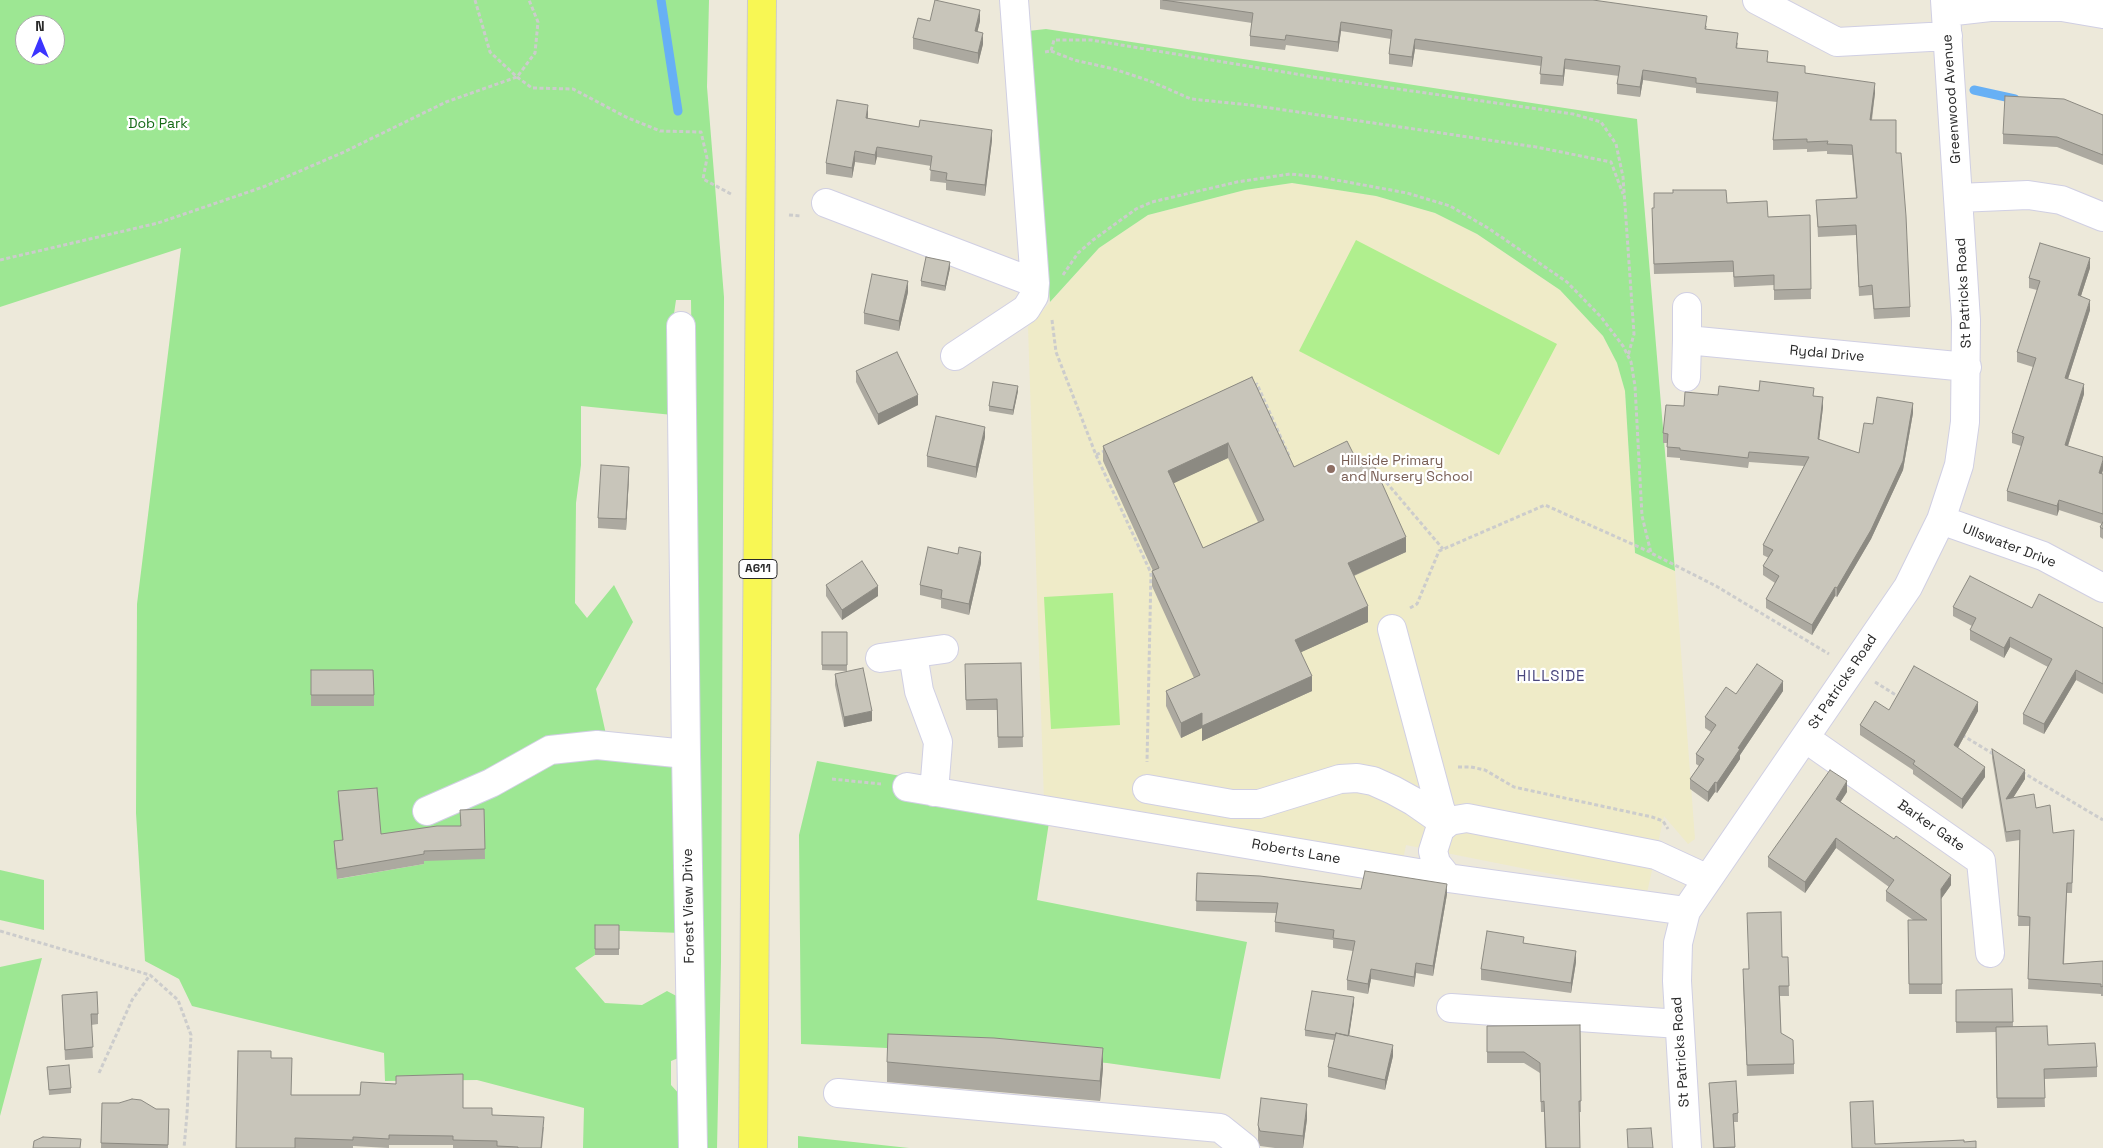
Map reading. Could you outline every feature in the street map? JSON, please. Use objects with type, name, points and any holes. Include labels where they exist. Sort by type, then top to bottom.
[{"type":"main road","name":"A611","points":[[753,1145],[762,0]]},
{"type":"street","points":[[1014,0],[1036,295]]},
{"type":"street","points":[[1757,0],[1837,42],[1990,7],[2062,7],[2103,14]]},
{"type":"street","name":"Greenwood Avenue","points":[[1946,16],[1958,198]]},
{"type":"street","points":[[1958,198],[2028,195],[2061,200],[2103,217]]},
{"type":"street","name":"St Patricks Road","points":[[1687,1148],[1677,981],[1678,943],[1686,910],[1908,587],[1941,520],[1959,465],[1965,422],[1967,367],[1966,320],[1958,198]]},
{"type":"street","points":[[826,203],[1036,295]]},
{"type":"street","points":[[955,356],[1036,295]]},
{"type":"street","points":[[1686,377],[1687,307]]},
{"type":"street","name":"Forest View Drive","points":[[681,326],[686,754],[694,1148]]},
{"type":"street","name":"Rydal Drive","points":[[1687,340],[1967,367]]},
{"type":"street","name":"Ullswater Drive","points":[[1941,520],[2043,556],[2103,588]]},
{"type":"street","points":[[1392,630],[1446,824]]},
{"type":"street","points":[[880,658],[944,649]]},
{"type":"street","points":[[912,654],[919,692],[938,742],[934,792]]},
{"type":"street","name":"Barker Gate","points":[[1805,738],[1981,861],[1990,953]]},
{"type":"street","points":[[427,811],[491,783],[550,750],[597,745],[686,754]]},
{"type":"street","points":[[1147,789],[1232,804],[1259,804],[1340,778],[1357,778],[1373,781],[1393,790],[1413,801],[1446,824]]},
{"type":"street","name":"Roberts Lane","points":[[907,787],[1448,878],[1686,910]]},
{"type":"street","points":[[1448,878],[1436,863],[1433,851],[1440,830],[1449,821],[1466,818],[1656,855],[1708,879]]},
{"type":"street","points":[[1451,1008],[1679,1024]]},
{"type":"street","points":[[838,1092],[1220,1128],[1245,1148]]},
{"type":"path","points":[[475,0],[490,52],[517,78],[532,88],[573,89],[626,117],[660,131],[701,132],[707,158],[703,179],[731,194]]},
{"type":"path","points":[[0,260],[158,223],[263,187],[344,152],[446,102],[517,78],[535,53],[538,22],[529,0]]},
{"type":"path","points":[[1051,51],[1054,40],[1091,40],[1314,77],[1574,114],[1601,122],[1616,144],[1623,178],[1634,334],[1628,356]]},
{"type":"path","points":[[1039,52],[1051,51],[1074,60],[1114,69],[1150,81],[1190,99],[1360,120],[1536,147],[1611,162],[1624,197]]},
{"type":"path","points":[[1147,789],[1151,573],[1096,455],[1036,295],[1093,240],[1119,220],[1152,202],[1237,182],[1290,174],[1360,182],[1416,195],[1450,206],[1488,228],[1567,282],[1600,317],[1623,346],[1631,362],[1635,386],[1642,516],[1651,553]]},
{"type":"path","points":[[1248,388],[1257,384],[1292,464]]},
{"type":"path","points":[[1096,455],[1114,447]]},
{"type":"path","points":[[1367,473],[1375,469],[1443,549]]},
{"type":"path","points":[[1392,630],[1387,617],[1417,604],[1439,551],[1545,505],[1651,553],[1716,586],[1901,698]]},
{"type":"path","points":[[1959,733],[2001,759]]},
{"type":"path","points":[[1430,772],[1459,766],[1471,766],[1485,770],[1514,787],[1652,816],[1663,821],[1672,836]]},
{"type":"path","points":[[2018,769],[2103,820]]},
{"type":"path","points":[[832,779],[907,787]]},
{"type":"path","points":[[0,931],[150,975],[178,1000],[191,1035],[184,1148]]},
{"type":"path","points":[[100,1073],[132,1000],[150,975]]},
{"type":"shaded area","name":"Hillside Primary and Nursery School","points":[[1292,183],[1376,196],[1435,213],[1477,234],[1560,290],[1603,336],[1617,363],[1625,391],[1635,553],[1675,571],[1695,839],[1688,844],[1664,816],[1647,893],[1406,845],[1402,864],[1044,801],[1028,327],[1099,248],[1148,215],[1245,190]]},
{"type":"green space","name":"Dob Park","points":[[0,0],[709,0],[707,87],[724,297],[721,962],[717,1148],[703,1148],[691,300],[676,300],[669,348],[673,415],[581,406],[581,465],[576,503],[575,603],[587,618],[614,585],[633,622],[596,689],[611,757],[664,760],[672,767],[682,933],[596,930],[595,955],[575,968],[605,1003],[642,1005],[667,991],[684,1000],[686,1055],[671,1061],[671,1085],[681,1096],[683,1148],[583,1148],[584,1108],[477,1080],[385,1081],[384,1053],[192,1006],[179,979],[145,961],[136,813],[137,604],[181,248],[0,307]],"holes":[[[335,851],[424,864],[338,879]]]},
{"type":"green space","points":[[1046,29],[1637,119],[1675,571],[1635,553],[1625,391],[1617,363],[1603,336],[1560,290],[1477,234],[1435,213],[1376,196],[1292,183],[1245,190],[1148,215],[1099,248],[1050,302],[1028,31]]},
{"type":"green space","points":[[1356,240],[1557,344],[1499,455],[1299,351]]},
{"type":"green space","points":[[1113,593],[1120,725],[1051,729],[1044,597]]},
{"type":"green space","points":[[817,761],[1052,803],[1037,900],[1247,942],[1220,1079],[1107,1063],[994,1053],[801,1044],[799,835]]},
{"type":"green space","points":[[0,870],[44,880],[44,930],[0,920]]},
{"type":"green space","points":[[42,958],[0,1116],[0,967]]},
{"type":"green space","points":[[798,1136],[909,1148],[798,1148]]},
{"type":"building","points":[[935,0],[980,10],[975,31],[983,33],[978,53],[913,38],[918,18],[930,21]]},
{"type":"building","points":[[1163,0],[1593,0],[1707,16],[1705,29],[1738,33],[1736,48],[1768,51],[1767,62],[1805,66],[1805,73],[1875,83],[1870,120],[1896,120],[1896,153],[1901,153],[1906,216],[1910,307],[1874,309],[1872,285],[1859,287],[1856,225],[1818,227],[1816,200],[1857,198],[1852,145],[1827,144],[1828,141],[1807,142],[1807,139],[1773,140],[1778,92],[1696,83],[1696,78],[1643,70],[1640,87],[1617,84],[1620,66],[1565,59],[1563,76],[1540,74],[1542,57],[1415,39],[1412,57],[1389,54],[1392,30],[1341,22],[1338,42],[1286,35],[1285,40],[1250,36],[1253,13]]},
{"type":"building","points":[[2005,96],[2064,99],[2103,115],[2103,155],[2057,137],[2003,134]]},
{"type":"building","points":[[837,100],[868,105],[866,118],[919,127],[920,120],[992,130],[985,185],[946,180],[947,173],[930,170],[932,156],[877,147],[875,155],[855,151],[852,168],[826,163]]},
{"type":"building","points":[[1673,190],[1726,190],[1727,203],[1767,201],[1768,217],[1810,215],[1811,289],[1774,290],[1774,275],[1734,277],[1733,261],[1654,264],[1652,208],[1654,208],[1654,193],[1673,193]]},
{"type":"building","points":[[2040,243],[2090,258],[2078,295],[2090,300],[2065,378],[2084,384],[2065,445],[2103,457],[2099,473],[2103,474],[2103,514],[2059,500],[2057,506],[2007,491],[2024,437],[2012,433],[2036,358],[2017,352],[2040,281],[2029,278]]},
{"type":"building","points":[[926,257],[950,262],[945,286],[921,281]]},
{"type":"building","points":[[872,274],[908,281],[899,321],[864,313]]},
{"type":"building","points":[[897,352],[918,395],[878,414],[856,371]]},
{"type":"building","points":[[1252,377],[1294,467],[1347,441],[1360,467],[1372,461],[1406,537],[1348,563],[1368,606],[1295,640],[1312,676],[1202,726],[1202,713],[1181,723],[1166,691],[1200,675],[1152,571],[1159,568],[1103,446]],"holes":[[[1228,443],[1264,520],[1203,548],[1168,471]]]},
{"type":"building","points":[[1760,381],[1814,388],[1813,396],[1823,397],[1818,439],[1859,453],[1864,423],[1873,424],[1877,397],[1913,403],[1903,461],[1871,530],[1837,588],[1835,587],[1812,625],[1766,599],[1779,576],[1763,566],[1773,550],[1763,545],[1809,457],[1749,452],[1748,458],[1680,450],[1680,448],[1667,447],[1668,434],[1663,433],[1666,405],[1684,406],[1685,392],[1718,395],[1719,386],[1759,391]]},
{"type":"building","points":[[993,382],[1018,386],[1013,410],[989,406]]},
{"type":"building","points":[[936,416],[985,427],[976,467],[927,456]]},
{"type":"building","points":[[601,465],[629,467],[626,519],[598,518]]},
{"type":"building","points":[[928,547],[958,554],[959,547],[981,552],[969,604],[941,598],[942,590],[920,585]]},
{"type":"building","points":[[862,561],[878,586],[842,610],[826,585]]},
{"type":"building","points":[[1970,576],[2032,608],[2039,594],[2103,628],[2103,684],[2076,670],[2044,724],[2023,714],[2052,659],[2010,637],[2004,648],[1970,630],[1976,618],[1953,607]]},
{"type":"building","points":[[822,632],[847,632],[847,665],[822,665]]},
{"type":"building","points":[[1021,663],[1023,737],[998,737],[997,699],[966,700],[965,664]]},
{"type":"building","points":[[1757,664],[1783,681],[1738,748],[1740,749],[1717,783],[1715,782],[1708,792],[1690,779],[1704,759],[1696,754],[1716,725],[1705,717],[1726,687],[1736,694]]},
{"type":"building","points":[[1914,666],[1978,702],[1954,745],[1985,767],[1962,799],[1913,764],[1915,761],[1860,725],[1875,701],[1889,710]]},
{"type":"building","points":[[863,668],[872,711],[844,717],[835,674]]},
{"type":"building","points":[[311,670],[373,670],[374,695],[311,695]]},
{"type":"building","points":[[1992,749],[2025,770],[2006,799],[2034,794],[2036,808],[2050,805],[2053,833],[2074,830],[2072,883],[2067,883],[2063,964],[2103,961],[2103,986],[2101,987],[2101,984],[2028,979],[2030,917],[2018,916],[2020,830],[2006,832]]},
{"type":"building","points":[[1830,770],[1847,781],[1836,799],[1894,839],[1896,836],[1951,875],[1941,889],[1942,984],[1909,984],[1908,920],[1927,920],[1886,891],[1894,880],[1836,838],[1805,882],[1768,857]]},
{"type":"building","points":[[377,788],[381,834],[437,826],[461,826],[460,810],[484,809],[485,849],[424,851],[424,854],[337,869],[334,841],[343,840],[338,791]]},
{"type":"building","points":[[1365,871],[1447,884],[1433,966],[1416,963],[1414,977],[1371,969],[1368,984],[1347,980],[1355,941],[1333,938],[1334,930],[1275,922],[1278,903],[1196,901],[1197,873],[1260,876],[1361,889]]},
{"type":"building","points":[[1781,912],[1782,957],[1788,957],[1789,986],[1779,986],[1781,1033],[1793,1040],[1794,1064],[1747,1065],[1743,969],[1749,969],[1747,913]]},
{"type":"building","points":[[595,925],[619,925],[619,949],[595,949]]},
{"type":"building","points":[[1487,931],[1524,937],[1523,943],[1576,951],[1571,983],[1481,969]]},
{"type":"building","points":[[2012,989],[2013,1022],[1956,1022],[1956,990]]},
{"type":"building","points":[[1312,991],[1354,997],[1348,1036],[1305,1030]]},
{"type":"building","points":[[97,992],[98,1014],[91,1014],[93,1047],[65,1050],[62,995]]},
{"type":"building","points":[[1580,1025],[1580,1148],[1546,1148],[1544,1101],[1541,1102],[1540,1063],[1524,1052],[1487,1052],[1487,1026]]},
{"type":"building","points":[[2047,1026],[2048,1045],[2095,1043],[2097,1067],[2044,1069],[2045,1098],[1997,1098],[1996,1027]]},
{"type":"building","points":[[1336,1033],[1393,1045],[1385,1080],[1328,1067]]},
{"type":"building","points":[[888,1034],[994,1038],[1103,1048],[1100,1081],[887,1062]]},
{"type":"building","points":[[238,1051],[271,1051],[271,1058],[292,1058],[291,1095],[360,1095],[361,1082],[396,1084],[396,1076],[463,1074],[463,1108],[492,1108],[492,1115],[544,1117],[541,1148],[497,1146],[497,1141],[453,1140],[453,1136],[389,1135],[389,1139],[353,1137],[353,1140],[295,1138],[295,1148],[236,1148]]},
{"type":"building","points":[[69,1065],[71,1088],[49,1090],[47,1067]]},
{"type":"building","points":[[1736,1081],[1738,1113],[1733,1114],[1735,1147],[1714,1148],[1709,1083]]},
{"type":"building","points":[[1261,1098],[1307,1104],[1303,1136],[1260,1131],[1258,1125]]},
{"type":"building","points":[[132,1099],[141,1100],[156,1109],[169,1109],[168,1145],[101,1143],[102,1103],[119,1103]]},
{"type":"building","points":[[1873,1101],[1875,1144],[1964,1140],[1964,1142],[1976,1141],[1976,1148],[1852,1148],[1850,1102]]},
{"type":"building","points":[[1651,1128],[1653,1148],[1628,1148],[1627,1129]]},
{"type":"building","points":[[43,1137],[81,1139],[80,1148],[33,1148],[34,1141]]},
{"type":"waterway","points":[[661,0],[678,111]]},
{"type":"waterway","points":[[1974,90],[2015,99]]},
{"type":"place","name":"Hillside Primary and Nursery School","points":[[1331,469]]},
{"type":"district","name":"HILLSIDE","points":[[1551,677]]}]
